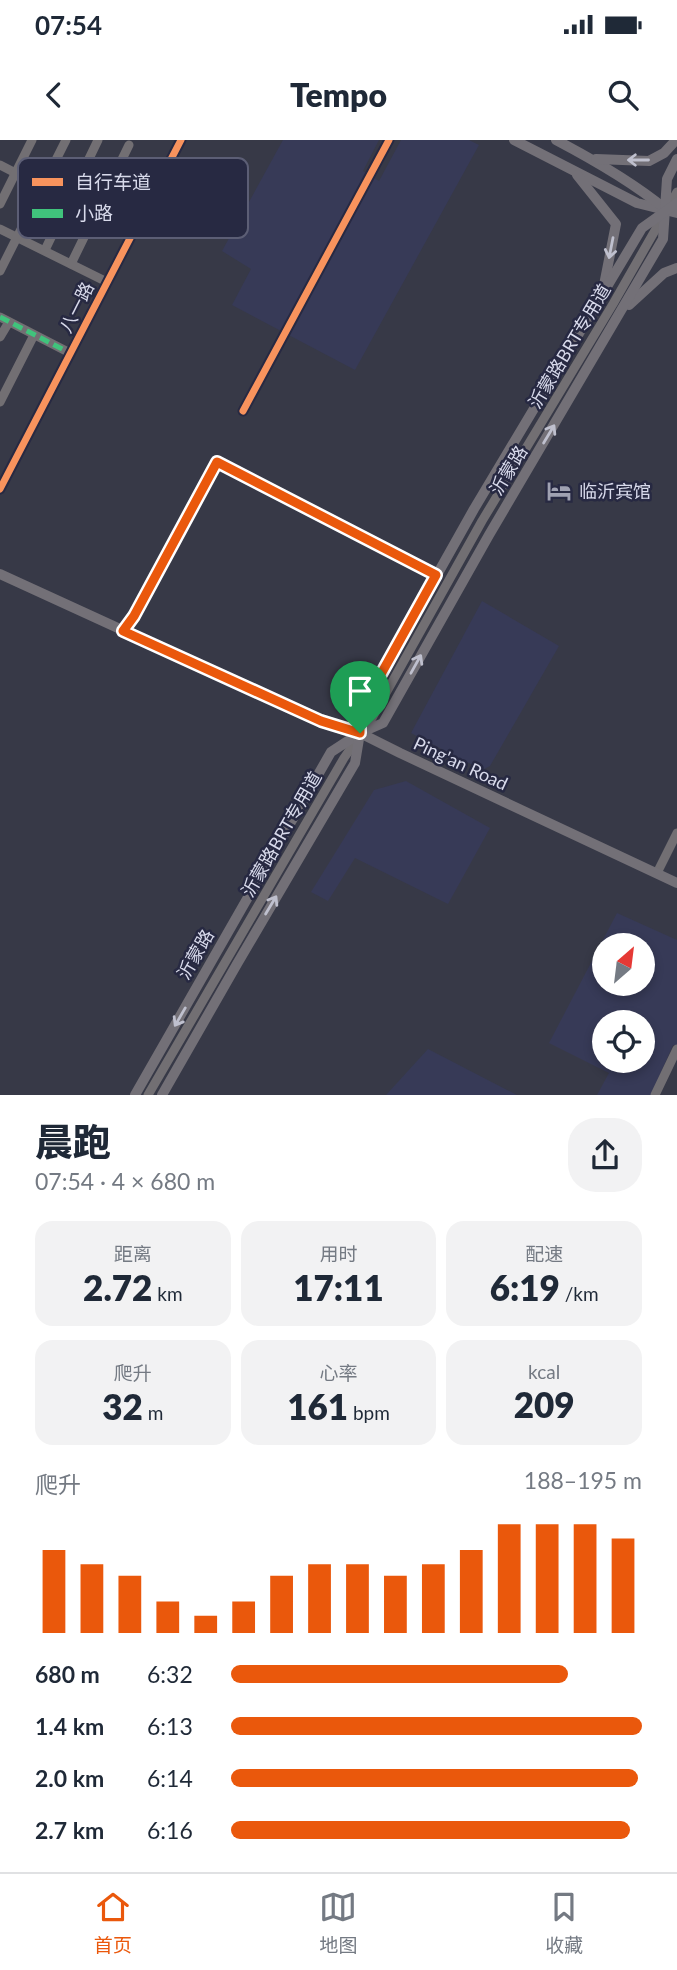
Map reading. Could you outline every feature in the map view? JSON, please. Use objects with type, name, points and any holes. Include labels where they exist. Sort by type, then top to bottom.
[{"type":"main road","points":[[514,140],[637,203],[672,211]]},
{"type":"main road","points":[[556,140],[643,190],[672,211],[677,219]]},
{"type":"main road","points":[[592,159],[649,161],[664,153],[676,140]]},
{"type":"main road","name":"沂蒙路","points":[[672,211],[667,179],[677,159]]},
{"type":"main road","points":[[573,170],[616,224],[602,294]]},
{"type":"main road","name":"沂蒙路","points":[[135,1095],[331,752],[360,733],[383,723],[489,535],[622,312],[663,239],[677,203]]},
{"type":"main road","name":"沂蒙路","points":[[162,1095],[355,763],[360,712],[436,575],[642,228],[672,211]]},
{"type":"main road","points":[[622,312],[664,273],[677,268]]},
{"type":"main road","name":"Ping'an Road","points":[[0,574],[321,721],[360,733],[677,883]]},
{"type":"street","points":[[23,158],[32,140]]},
{"type":"street","points":[[57,158],[66,140]]},
{"type":"street","points":[[89,158],[98,140]]},
{"type":"street","name":"八一路","points":[[172,158],[181,140]]},
{"type":"street","points":[[243,411],[389,140]]},
{"type":"street","points":[[124,158],[130,145]]},
{"type":"street","points":[[0,165],[16,173]]},
{"type":"street","points":[[0,204],[18,169]]},
{"type":"street","name":"沂蒙路BRT专用道","points":[[148,1095],[360,733],[372,718],[482,521],[654,235],[672,211],[677,192]]},
{"type":"street","points":[[0,229],[107,282]]},
{"type":"street","points":[[0,271],[17,238]]},
{"type":"street","points":[[45,250],[51,238]]},
{"type":"street","points":[[71,264],[84,238]]},
{"type":"street","name":"八一路","points":[[0,489],[129,238]]},
{"type":"street","points":[[0,337],[4,320],[70,353]]},
{"type":"street","points":[[0,402],[34,335]]},
{"type":"street","points":[[123,631],[134,616],[217,462],[436,575]]},
{"type":"street","points":[[657,873],[677,833]]},
{"type":"street","points":[[655,1095],[677,1049]]},
{"type":"shaded area","points":[[283,140],[379,140],[363,171],[379,181],[401,140],[469,140],[479,145],[355,370],[232,305],[251,269],[222,251],[229,238],[248,238],[248,204]]},
{"type":"shaded area","points":[[482,601],[559,646],[490,766],[482,770],[411,733]]},
{"type":"shaded area","points":[[406,781],[490,828],[448,904],[355,858],[328,901],[311,892],[374,790]]},
{"type":"shaded area","points":[[617,913],[677,940],[677,1046],[673,1045],[651,1095],[597,1095],[609,1073],[655,1073],[655,1010],[592,1010],[592,1064],[549,1043],[592,961],[592,996],[655,996],[655,933],[607,933]]},
{"type":"shaded area","points":[[428,1049],[517,1095],[386,1095]]},
{"type":"marked path","points":[[0,317],[70,353]]},
{"type":"cycle path","points":[[172,158],[181,140]]},
{"type":"cycle path","points":[[243,411],[389,140]]},
{"type":"cycle path","points":[[0,489],[130,238]]},
{"type":"place","name":"临沂宾馆","points":[[559,491]]},
{"type":"route","points":[[217,462],[436,575],[360,712],[360,733],[321,721],[123,631],[134,616],[217,462]]}]
